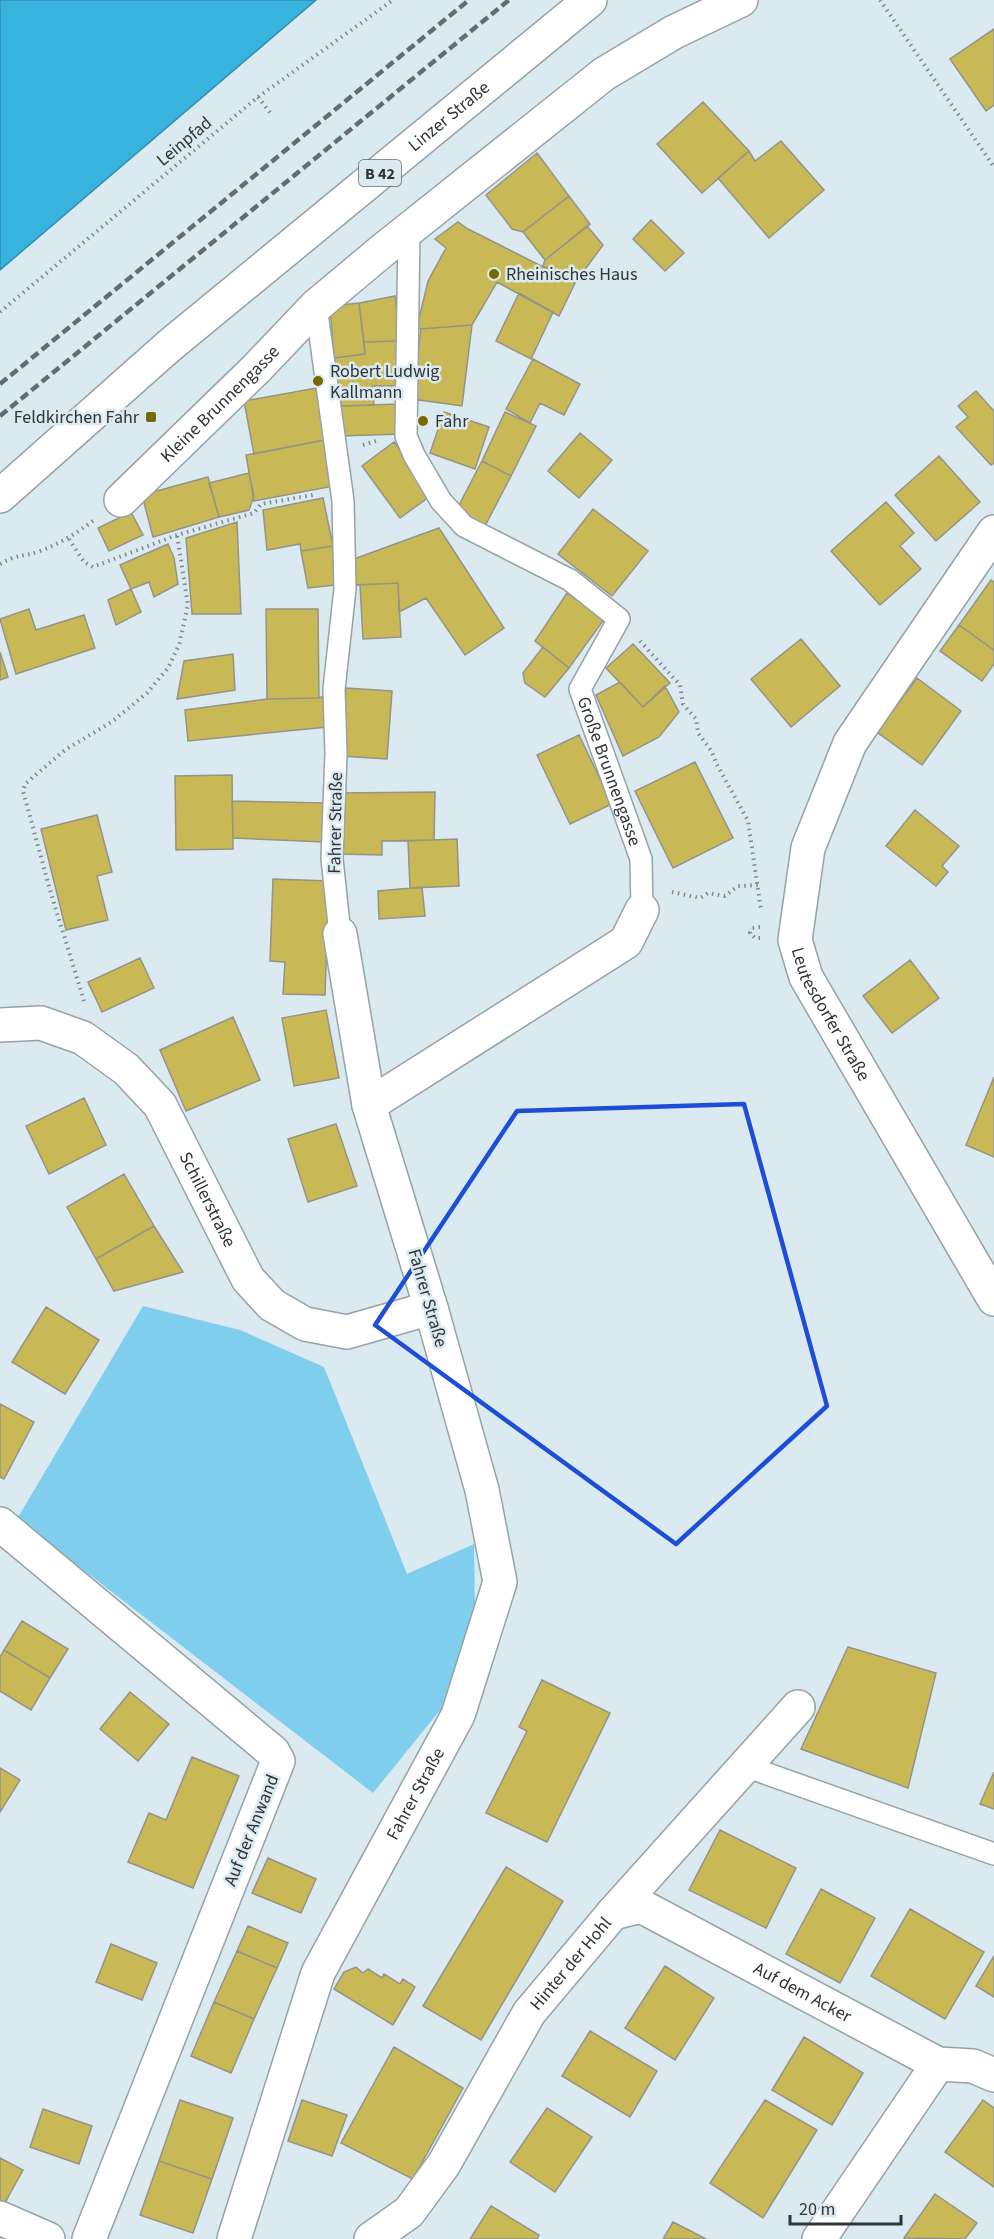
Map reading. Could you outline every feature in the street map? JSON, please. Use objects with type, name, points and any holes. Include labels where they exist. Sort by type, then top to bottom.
[{"type":"street","name":"Linzer Straße","points":[[0,496],[169,346],[590,0]]},
{"type":"street","points":[[316,306],[604,74],[674,32],[741,0]]},
{"type":"street","name":"Kleine Brunnengasse","points":[[121,500],[256,369],[316,306]]},
{"type":"street","name":"Leutesdorfer Straße","points":[[993,536],[850,743],[808,848],[795,940],[806,977],[994,1299]]},
{"type":"street","name":"Große Brunnengasse","points":[[369,1105],[626,942],[641,905]]},
{"type":"street","name":"Fahrer Straße","points":[[234,2239],[318,1973],[458,1716],[500,1582],[482,1490],[431,1308],[369,1105],[340,934]]},
{"type":"street","name":"Schillerstraße","points":[[0,1025],[41,1023],[83,1038],[126,1069],[160,1105],[248,1279],[272,1305],[304,1324],[347,1332],[431,1308]]},
{"type":"street","name":"Auf der Anwand","points":[[1,1527],[273,1752],[278,1761],[89,2239]]},
{"type":"street","name":"Hinter der Hohl","points":[[371,2239],[410,2212],[444,2164],[529,2013],[613,1913],[798,1707]]},
{"type":"street","name":"Auf dem Acker","points":[[613,1913],[641,1906],[938,2064],[973,2066],[994,2075]]},
{"type":"street","points":[[819,2239],[938,2064]]},
{"type":"street","points":[[0,2218],[48,2239]]},
{"type":"lane","points":[[409,230],[406,436],[414,456],[441,501],[464,526],[570,580],[619,618]]},
{"type":"lane","name":"Fahrer Straße","points":[[316,306],[341,491],[345,590],[334,689],[336,754],[332,859],[340,934]]},
{"type":"lane","name":"Große Brunnengasse","points":[[619,618],[580,689],[641,859],[641,905]]},
{"type":"lane","points":[[745,1766],[994,1854]]},
{"type":"path","name":"Leinpfad","points":[[0,312],[258,97],[393,0]]},
{"type":"path","points":[[880,0],[994,166]]},
{"type":"path","points":[[258,97],[272,115]]},
{"type":"path","points":[[336,453],[383,439],[406,436]]},
{"type":"path","points":[[69,539],[84,562],[93,567],[177,535],[254,513],[261,504],[341,491]]},
{"type":"path","points":[[0,564],[12,556],[38,552],[69,539],[121,500]]},
{"type":"path","points":[[94,1046],[86,1007],[50,890],[23,791],[25,784],[65,750],[112,721],[147,693],[168,668],[179,645],[188,605],[177,535]]},
{"type":"path","points":[[619,618],[680,685],[683,704],[696,718],[698,733],[712,752],[720,772],[748,821],[759,885],[763,929],[757,926],[752,928],[750,933],[759,939],[766,933],[795,940]]},
{"type":"path","points":[[641,905],[673,892],[700,898],[708,893],[725,896],[738,886],[759,885]]},
{"type":"highlighted area","points":[[744,1104],[827,1406],[676,1544],[375,1325],[517,1111]]},
{"type":"shaded area","points":[[0,0],[316,0],[0,270]]},
{"type":"shaded area","points":[[143,1306],[240,1330],[324,1367],[407,1574],[474,1544],[475,1609],[441,1709],[373,1793],[17,1519]]},
{"type":"building","points":[[994,29],[994,105],[986,111],[950,59]]},
{"type":"building","points":[[703,102],[749,151],[702,193],[657,144]]},
{"type":"building","points":[[781,141],[824,190],[769,238],[718,178],[749,151],[755,161]]},
{"type":"building","points":[[537,153],[569,196],[523,232],[512,229],[486,195]]},
{"type":"building","points":[[569,196],[590,224],[545,260],[523,232]]},
{"type":"building","points":[[651,220],[684,253],[665,271],[633,239]]},
{"type":"building","name":"Rheinisches Haus","points":[[458,222],[575,283],[559,316],[497,282],[472,325],[421,329],[417,327],[428,281],[446,248],[435,239]]},
{"type":"building","points":[[587,226],[603,245],[575,283],[543,266],[545,260]]},
{"type":"building","points":[[519,293],[553,312],[531,359],[496,341]]},
{"type":"building","points":[[395,296],[400,341],[364,342],[359,303]]},
{"type":"building","points":[[359,303],[365,354],[334,358],[330,306]]},
{"type":"building","points":[[472,325],[462,406],[412,399],[421,329]]},
{"type":"building","points":[[400,341],[401,386],[372,386],[374,405],[341,406],[334,358],[365,354],[364,342]]},
{"type":"building","points":[[533,359],[580,384],[564,415],[540,403],[530,423],[506,409]]},
{"type":"building","points":[[316,388],[325,440],[254,454],[244,401]]},
{"type":"building","points":[[976,391],[994,411],[994,463],[991,465],[956,427],[968,417],[958,406]]},
{"type":"building","points":[[399,404],[400,434],[342,436],[341,406]]},
{"type":"building","points":[[444,412],[489,427],[475,469],[430,453]]},
{"type":"building","points":[[505,412],[536,426],[511,476],[482,461]]},
{"type":"building","points":[[580,433],[612,460],[579,498],[548,471]]},
{"type":"building","points":[[325,440],[334,486],[254,501],[246,455]]},
{"type":"building","points":[[394,442],[433,494],[400,518],[362,466]]},
{"type":"building","points":[[939,456],[980,502],[936,541],[895,495]]},
{"type":"building","points":[[482,461],[511,476],[485,526],[456,511]]},
{"type":"building","points":[[249,473],[254,496],[249,510],[219,517],[209,483]]},
{"type":"building","points":[[208,477],[219,517],[153,537],[142,495]]},
{"type":"building","points":[[323,498],[333,546],[301,551],[300,544],[267,550],[263,510]]},
{"type":"building","points":[[886,502],[914,533],[900,546],[921,569],[880,605],[831,551]]},
{"type":"building","points":[[593,509],[648,551],[612,596],[558,554]]},
{"type":"building","points":[[131,512],[143,535],[109,551],[98,528]]},
{"type":"building","points":[[237,522],[241,614],[192,614],[186,538]]},
{"type":"building","points":[[439,528],[504,628],[465,655],[426,598],[399,612],[398,583],[354,585],[351,560]]},
{"type":"building","points":[[168,544],[174,558],[178,584],[154,597],[149,582],[131,589],[120,565]]},
{"type":"building","points":[[333,546],[335,585],[308,588],[301,551]]},
{"type":"building","points":[[991,580],[994,582],[994,650],[959,625]]},
{"type":"building","points":[[398,583],[401,637],[363,639],[360,585]]},
{"type":"building","points":[[131,589],[141,612],[116,625],[108,600]]},
{"type":"building","points":[[567,593],[605,618],[569,668],[535,641]]},
{"type":"building","points":[[29,609],[36,630],[84,615],[95,648],[16,674],[0,619]]},
{"type":"building","points":[[266,609],[318,609],[319,698],[267,699]]},
{"type":"building","points":[[959,625],[994,650],[994,664],[982,681],[940,651]]},
{"type":"building","points":[[801,639],[840,686],[791,727],[751,679]]},
{"type":"building","points":[[633,644],[670,683],[643,707],[606,668]]},
{"type":"building","points":[[543,647],[569,668],[545,697],[525,683],[523,673]]},
{"type":"building","points":[[0,652],[8,677],[0,680]]},
{"type":"building","points":[[233,654],[235,690],[177,699],[184,661]]},
{"type":"building","points":[[917,678],[961,711],[922,765],[877,732]]},
{"type":"building","points":[[620,682],[643,707],[665,686],[679,712],[659,737],[623,756],[596,695]]},
{"type":"building","points":[[346,688],[392,691],[387,759],[341,756]]},
{"type":"building","points":[[324,696],[327,727],[188,741],[185,710],[267,699]]},
{"type":"building","points":[[579,735],[612,804],[570,824],[537,755]]},
{"type":"building","points":[[695,762],[733,838],[673,868],[635,791]]},
{"type":"building","points":[[232,775],[233,849],[176,850],[175,776]]},
{"type":"building","points":[[435,792],[434,840],[382,841],[382,855],[338,854],[340,793]]},
{"type":"building","points":[[232,801],[325,803],[324,842],[233,838]]},
{"type":"building","points":[[915,810],[959,846],[942,866],[948,872],[936,886],[886,846]]},
{"type":"building","points":[[97,815],[112,872],[97,876],[108,920],[66,930],[41,829]]},
{"type":"building","points":[[457,839],[459,886],[410,888],[408,841]]},
{"type":"building","points":[[273,879],[329,881],[325,995],[283,994],[285,962],[270,961]]},
{"type":"building","points":[[422,887],[425,916],[379,919],[378,891]]},
{"type":"building","points":[[140,958],[154,988],[102,1012],[88,982]]},
{"type":"building","points":[[910,960],[939,998],[892,1033],[863,996]]},
{"type":"building","points":[[326,1010],[339,1078],[294,1086],[282,1018]]},
{"type":"building","points":[[233,1017],[260,1080],[186,1111],[160,1050]]},
{"type":"building","points":[[994,1077],[994,1157],[966,1145]]},
{"type":"building","points":[[84,1098],[106,1145],[49,1174],[26,1126]]},
{"type":"building","points":[[336,1124],[357,1186],[308,1202],[288,1139]]},
{"type":"building","points":[[124,1174],[154,1226],[96,1259],[67,1207]]},
{"type":"building","points":[[154,1226],[183,1272],[114,1291],[96,1259]]},
{"type":"building","points":[[46,1307],[99,1340],[65,1394],[12,1362]]},
{"type":"building","points":[[0,1404],[34,1422],[4,1479],[0,1477]]},
{"type":"building","points":[[22,1621],[68,1649],[50,1678],[4,1650]]},
{"type":"building","points":[[848,1647],[936,1673],[908,1788],[801,1749]]},
{"type":"building","points":[[4,1650],[50,1678],[31,1710],[0,1691],[0,1657]]},
{"type":"building","points":[[542,1680],[610,1713],[547,1842],[486,1813],[527,1731],[519,1727]]},
{"type":"building","points":[[130,1692],[169,1724],[138,1761],[100,1729]]},
{"type":"building","points":[[192,1757],[239,1776],[193,1888],[128,1862],[149,1813],[166,1820]]},
{"type":"building","points":[[0,1768],[20,1780],[0,1812]]},
{"type":"building","points":[[994,1772],[994,1809],[980,1804]]},
{"type":"building","points":[[720,1830],[796,1868],[766,1928],[689,1890]]},
{"type":"building","points":[[268,1858],[316,1879],[301,1913],[252,1893]]},
{"type":"building","points":[[506,1867],[563,1901],[481,2040],[423,2006]]},
{"type":"building","points":[[821,1889],[875,1918],[840,1983],[786,1954]]},
{"type":"building","points":[[910,1909],[984,1952],[945,2019],[871,1976]]},
{"type":"building","points":[[248,1926],[288,1943],[277,1968],[237,1951]]},
{"type":"building","points":[[111,1944],[157,1963],[142,2000],[96,1982]]},
{"type":"building","points":[[237,1951],[277,1968],[254,2019],[214,2002]]},
{"type":"building","points":[[994,1956],[994,1997],[976,1986]]},
{"type":"building","points":[[665,1966],[714,1998],[675,2060],[625,2028]]},
{"type":"building","points":[[356,1967],[363,1973],[368,1969],[382,1978],[384,1974],[400,1984],[403,1979],[415,1987],[393,2025],[334,1989],[344,1972]]},
{"type":"building","points":[[214,2002],[254,2019],[231,2073],[191,2056]]},
{"type":"building","points":[[590,2031],[657,2071],[630,2117],[562,2076]]},
{"type":"building","points":[[804,2037],[863,2073],[832,2125],[772,2090]]},
{"type":"building","points":[[394,2047],[463,2088],[413,2179],[341,2143]]},
{"type":"building","points":[[180,2100],[233,2118],[212,2179],[159,2161]]},
{"type":"building","points":[[302,2100],[347,2115],[332,2156],[288,2141]]},
{"type":"building","points":[[765,2100],[817,2130],[763,2218],[710,2183]]},
{"type":"building","points":[[983,2100],[994,2108],[994,2187],[945,2152]]},
{"type":"building","points":[[547,2108],[592,2137],[555,2192],[510,2162]]},
{"type":"building","points":[[43,2109],[92,2126],[79,2164],[30,2147]]},
{"type":"building","points":[[0,2158],[23,2170],[1,2210],[0,2209]]},
{"type":"building","points":[[159,2161],[212,2179],[193,2233],[140,2215]]},
{"type":"building","points":[[935,2194],[977,2223],[965,2239],[904,2238]]},
{"type":"building","points":[[491,2206],[539,2235],[537,2239],[470,2239]]},
{"type":"building","points":[[673,2222],[706,2239],[663,2239]]},
{"type":"railway","points":[[0,384],[469,0]]},
{"type":"railway","points":[[0,416],[509,0]]},
{"type":"place","name":"Rheinisches Haus","points":[[494,274]]},
{"type":"place","name":"Robert Ludwig Kallmann","points":[[318,381]]},
{"type":"place","name":"Feldkirchen Fahr","points":[[151,417]]},
{"type":"place","name":"Fahr","points":[[423,421]]}]
